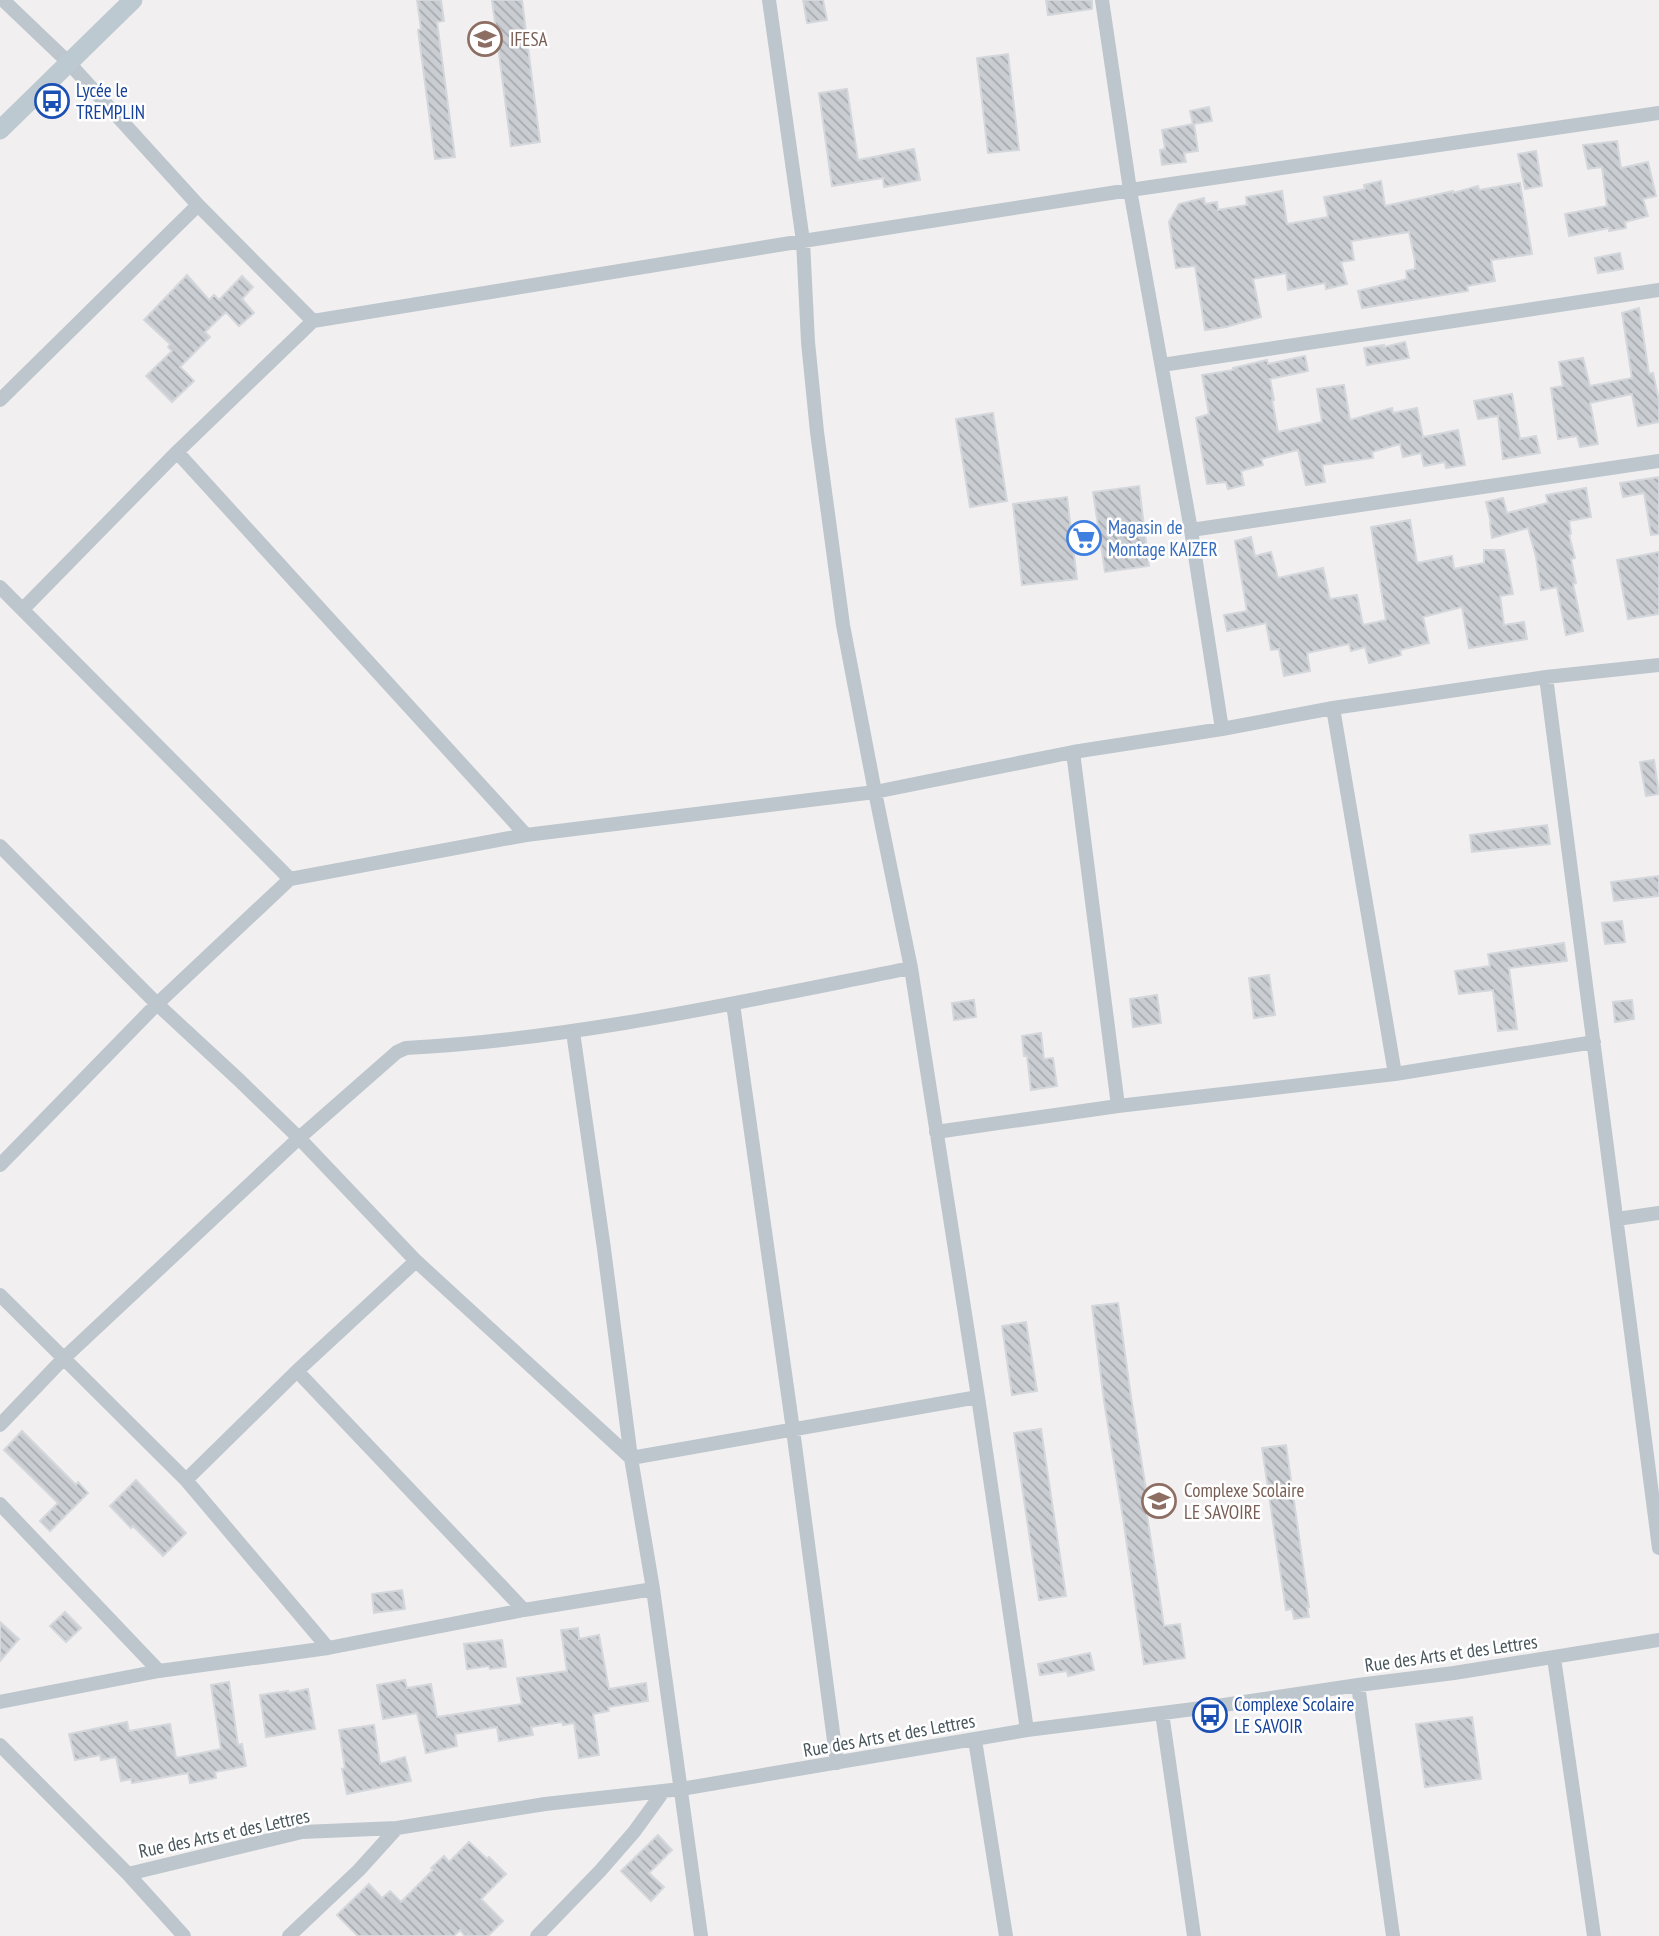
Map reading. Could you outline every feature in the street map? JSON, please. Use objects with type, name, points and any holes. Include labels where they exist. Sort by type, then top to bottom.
[{"type":"street","points":[[3,0],[68,62],[198,205],[313,321]]},
{"type":"street","points":[[0,130],[133,0]]},
{"type":"street","points":[[769,0],[803,241],[808,342],[843,625],[911,968],[1027,1730]]},
{"type":"street","points":[[1102,0],[1130,190],[1191,530],[1222,729]]},
{"type":"street","points":[[23,610],[177,453],[313,321],[1130,190],[1659,113]]},
{"type":"street","points":[[0,400],[198,205]]},
{"type":"street","points":[[1161,365],[1659,290]]},
{"type":"street","points":[[177,453],[526,835]]},
{"type":"street","points":[[1191,530],[1659,461]]},
{"type":"street","points":[[0,587],[290,879]]},
{"type":"street","points":[[0,1165],[157,1004],[290,879],[526,835],[874,792],[1073,752],[1222,729],[1333,708],[1546,677],[1659,665]]},
{"type":"street","points":[[1546,677],[1659,1548]]},
{"type":"street","points":[[1333,708],[1395,1074]]},
{"type":"street","points":[[1073,752],[1118,1106]]},
{"type":"street","points":[[0,846],[157,1004],[299,1138],[416,1261],[631,1458]]},
{"type":"street","points":[[0,1424],[63,1359],[299,1138],[397,1052],[406,1048],[573,1032],[733,1004],[911,968]]},
{"type":"street","points":[[733,1004],[837,1763]]},
{"type":"street","points":[[573,1032],[631,1458],[653,1589],[701,1936]]},
{"type":"street","points":[[936,1132],[1118,1106],[1395,1074],[1594,1042]]},
{"type":"street","points":[[1617,1219],[1659,1213]]},
{"type":"street","points":[[186,1480],[297,1371],[416,1261]]},
{"type":"street","points":[[0,1295],[186,1480],[328,1648]]},
{"type":"street","points":[[297,1371],[524,1610]]},
{"type":"street","points":[[631,1458],[978,1396]]},
{"type":"street","points":[[0,1504],[159,1671]]},
{"type":"street","points":[[0,1702],[159,1671],[328,1648],[524,1610],[653,1589]]},
{"type":"street","name":"Rue des Arts et des Lettres","points":[[128,1874],[302,1832],[397,1828],[545,1804],[663,1792],[1027,1730],[1454,1673],[1659,1640]]},
{"type":"street","points":[[1554,1658],[1594,1936]]},
{"type":"street","points":[[1357,1685],[1393,1936]]},
{"type":"street","points":[[1161,1713],[1194,1936]]},
{"type":"street","points":[[975,1740],[1006,1936]]},
{"type":"street","points":[[0,1745],[128,1874],[184,1936]]},
{"type":"street","points":[[537,1936],[600,1871],[634,1832],[663,1792]]},
{"type":"street","points":[[289,1936],[359,1870],[397,1828]]},
{"type":"building","points":[[417,0],[441,0],[444,21],[437,22],[455,157],[435,159],[418,30],[421,29]]},
{"type":"building","points":[[492,0],[522,0],[540,142],[511,146]]},
{"type":"building","points":[[803,0],[823,0],[827,20],[807,23]]},
{"type":"building","points":[[1046,0],[1092,0],[1092,9],[1048,15]]},
{"type":"building","points":[[1008,54],[1019,150],[988,153],[977,58]]},
{"type":"building","points":[[847,89],[858,160],[914,149],[920,180],[884,187],[883,178],[832,186],[819,93]]},
{"type":"building","points":[[1209,107],[1212,121],[1194,124],[1198,151],[1184,153],[1186,162],[1162,165],[1160,150],[1165,149],[1162,130],[1193,124],[1190,111]]},
{"type":"building","points":[[1617,141],[1621,168],[1648,162],[1656,196],[1643,199],[1648,216],[1625,222],[1626,228],[1609,231],[1609,228],[1569,236],[1565,214],[1607,206],[1602,167],[1588,169],[1583,145]]},
{"type":"building","points":[[1536,151],[1542,186],[1525,189],[1518,154]]},
{"type":"building","points":[[1381,181],[1385,206],[1478,186],[1479,190],[1520,183],[1532,254],[1491,260],[1495,281],[1467,286],[1468,291],[1362,308],[1358,291],[1407,279],[1406,271],[1415,269],[1415,261],[1409,232],[1351,241],[1354,260],[1341,262],[1347,284],[1326,289],[1325,283],[1288,290],[1286,273],[1253,279],[1261,317],[1205,330],[1195,266],[1176,268],[1169,222],[1179,204],[1204,198],[1205,204],[1217,202],[1218,210],[1247,205],[1246,197],[1282,191],[1287,224],[1328,217],[1324,197],[1365,189],[1364,185]]},
{"type":"building","points":[[1620,253],[1623,269],[1598,273],[1595,258]]},
{"type":"building","points":[[187,275],[209,300],[214,295],[219,300],[242,276],[253,287],[242,299],[254,313],[239,326],[226,312],[205,332],[210,337],[180,367],[194,381],[172,402],[146,376],[172,351],[168,347],[170,344],[144,320]]},
{"type":"building","points":[[1639,308],[1649,374],[1653,373],[1659,401],[1659,422],[1638,426],[1632,394],[1590,403],[1598,444],[1580,447],[1577,436],[1558,439],[1551,388],[1563,386],[1559,362],[1583,358],[1590,386],[1632,378],[1622,313]]},
{"type":"building","points":[[1405,342],[1409,358],[1367,365],[1364,348]]},
{"type":"building","points":[[1305,356],[1308,371],[1270,379],[1278,432],[1322,422],[1317,389],[1344,385],[1350,420],[1392,408],[1393,413],[1417,408],[1423,437],[1458,430],[1465,465],[1446,468],[1445,462],[1424,466],[1421,453],[1403,457],[1400,444],[1372,452],[1373,458],[1322,465],[1325,482],[1306,485],[1298,450],[1261,459],[1263,465],[1241,471],[1244,485],[1228,489],[1226,482],[1207,484],[1196,418],[1209,414],[1202,375],[1267,360],[1268,364]]},
{"type":"building","points":[[1512,394],[1520,439],[1536,436],[1540,453],[1503,459],[1498,416],[1478,419],[1474,401]]},
{"type":"building","points":[[993,413],[1007,501],[970,507],[956,419]]},
{"type":"building","points":[[1659,477],[1659,534],[1651,535],[1644,493],[1623,497],[1620,483]]},
{"type":"building","points":[[1139,486],[1149,566],[1105,572],[1093,492]]},
{"type":"building","points":[[1586,488],[1591,517],[1569,521],[1569,535],[1575,558],[1571,559],[1576,583],[1573,584],[1583,631],[1566,635],[1557,587],[1541,590],[1528,528],[1492,538],[1486,502],[1503,498],[1507,513],[1548,503],[1546,495]]},
{"type":"building","points":[[1067,497],[1077,579],[1022,585],[1013,504]]},
{"type":"building","points":[[1410,520],[1417,563],[1452,556],[1454,569],[1484,563],[1484,550],[1504,550],[1513,594],[1500,596],[1504,625],[1524,622],[1527,639],[1469,648],[1462,607],[1423,617],[1429,643],[1400,650],[1401,655],[1369,663],[1365,647],[1351,651],[1349,644],[1307,653],[1310,671],[1284,676],[1279,649],[1271,650],[1266,623],[1227,631],[1224,615],[1247,611],[1235,541],[1251,537],[1255,556],[1271,552],[1278,578],[1323,568],[1330,599],[1357,595],[1363,625],[1386,620],[1371,527]]},
{"type":"building","points":[[1659,552],[1659,614],[1628,619],[1617,560]]},
{"type":"building","points":[[1654,760],[1659,794],[1646,796],[1640,762]]},
{"type":"building","points":[[1547,825],[1550,844],[1472,852],[1470,835]]},
{"type":"building","points":[[1659,876],[1659,896],[1614,901],[1611,882]]},
{"type":"building","points":[[1622,921],[1625,942],[1605,944],[1602,923]]},
{"type":"building","points":[[1564,943],[1567,961],[1509,968],[1517,1029],[1498,1031],[1493,990],[1459,994],[1455,971],[1490,966],[1488,954]]},
{"type":"building","points":[[1269,975],[1275,1015],[1254,1018],[1249,978]]},
{"type":"building","points":[[1157,995],[1161,1023],[1133,1027],[1130,999]]},
{"type":"building","points":[[974,1000],[976,1017],[954,1020],[952,1003]]},
{"type":"building","points":[[1632,1000],[1634,1019],[1615,1022],[1613,1002]]},
{"type":"building","points":[[1041,1033],[1044,1059],[1053,1058],[1057,1086],[1031,1090],[1022,1036]]},
{"type":"building","points":[[1118,1303],[1164,1626],[1180,1624],[1185,1658],[1144,1664],[1092,1306]]},
{"type":"building","points":[[1026,1322],[1037,1391],[1012,1395],[1002,1326]]},
{"type":"building","points":[[1041,1429],[1066,1596],[1039,1600],[1014,1433]]},
{"type":"building","points":[[22,1431],[76,1485],[78,1482],[88,1493],[50,1531],[40,1521],[58,1503],[4,1450]]},
{"type":"building","points":[[1286,1445],[1309,1607],[1309,1617],[1294,1619],[1292,1609],[1286,1610],[1262,1448]]},
{"type":"building","points":[[136,1480],[186,1533],[163,1556],[110,1506]]},
{"type":"building","points":[[402,1590],[405,1609],[374,1613],[372,1594]]},
{"type":"building","points":[[65,1612],[81,1628],[66,1642],[50,1626]]},
{"type":"building","points":[[0,1622],[19,1639],[0,1661]]},
{"type":"building","points":[[578,1628],[579,1639],[599,1635],[609,1689],[646,1683],[648,1701],[608,1707],[609,1711],[593,1714],[599,1755],[579,1758],[574,1723],[563,1725],[562,1722],[531,1727],[533,1735],[499,1741],[497,1727],[455,1734],[457,1746],[426,1753],[417,1713],[383,1719],[377,1685],[405,1680],[407,1688],[431,1684],[437,1717],[522,1704],[517,1678],[567,1671],[561,1630]]},
{"type":"building","points":[[502,1640],[506,1667],[467,1669],[464,1644]]},
{"type":"building","points":[[1090,1653],[1094,1670],[1068,1676],[1067,1671],[1040,1675],[1038,1664]]},
{"type":"building","points":[[229,1682],[238,1745],[242,1744],[246,1766],[215,1772],[216,1778],[190,1783],[188,1773],[132,1783],[131,1779],[121,1781],[116,1757],[101,1760],[100,1755],[75,1760],[69,1734],[127,1722],[129,1731],[170,1724],[176,1758],[221,1749],[211,1685]]},
{"type":"building","points":[[308,1689],[315,1729],[266,1737],[260,1695]]},
{"type":"building","points":[[1472,1717],[1481,1779],[1425,1787],[1416,1724]]},
{"type":"building","points":[[374,1725],[380,1764],[405,1757],[411,1781],[347,1794],[339,1730]]},
{"type":"building","points":[[658,1835],[672,1850],[649,1873],[664,1887],[651,1901],[621,1871]]},
{"type":"building","points":[[469,1842],[506,1874],[481,1899],[503,1921],[488,1936],[465,1936],[460,1930],[454,1936],[358,1936],[337,1915],[369,1884],[382,1898],[390,1891],[401,1902],[444,1856],[449,1862]]},
{"type":"place","name":"IFESA","points":[[485,39]]},
{"type":"place","name":"Lycée le TREMPLIN","points":[[52,101]]},
{"type":"place","name":"Magasin de Montage KAIZER","points":[[1084,538]]},
{"type":"place","name":"Complexe Scolaire LE SAVOIRE","points":[[1159,1501]]},
{"type":"place","name":"Complexe Scolaire LE SAVOIR","points":[[1210,1715]]}]
